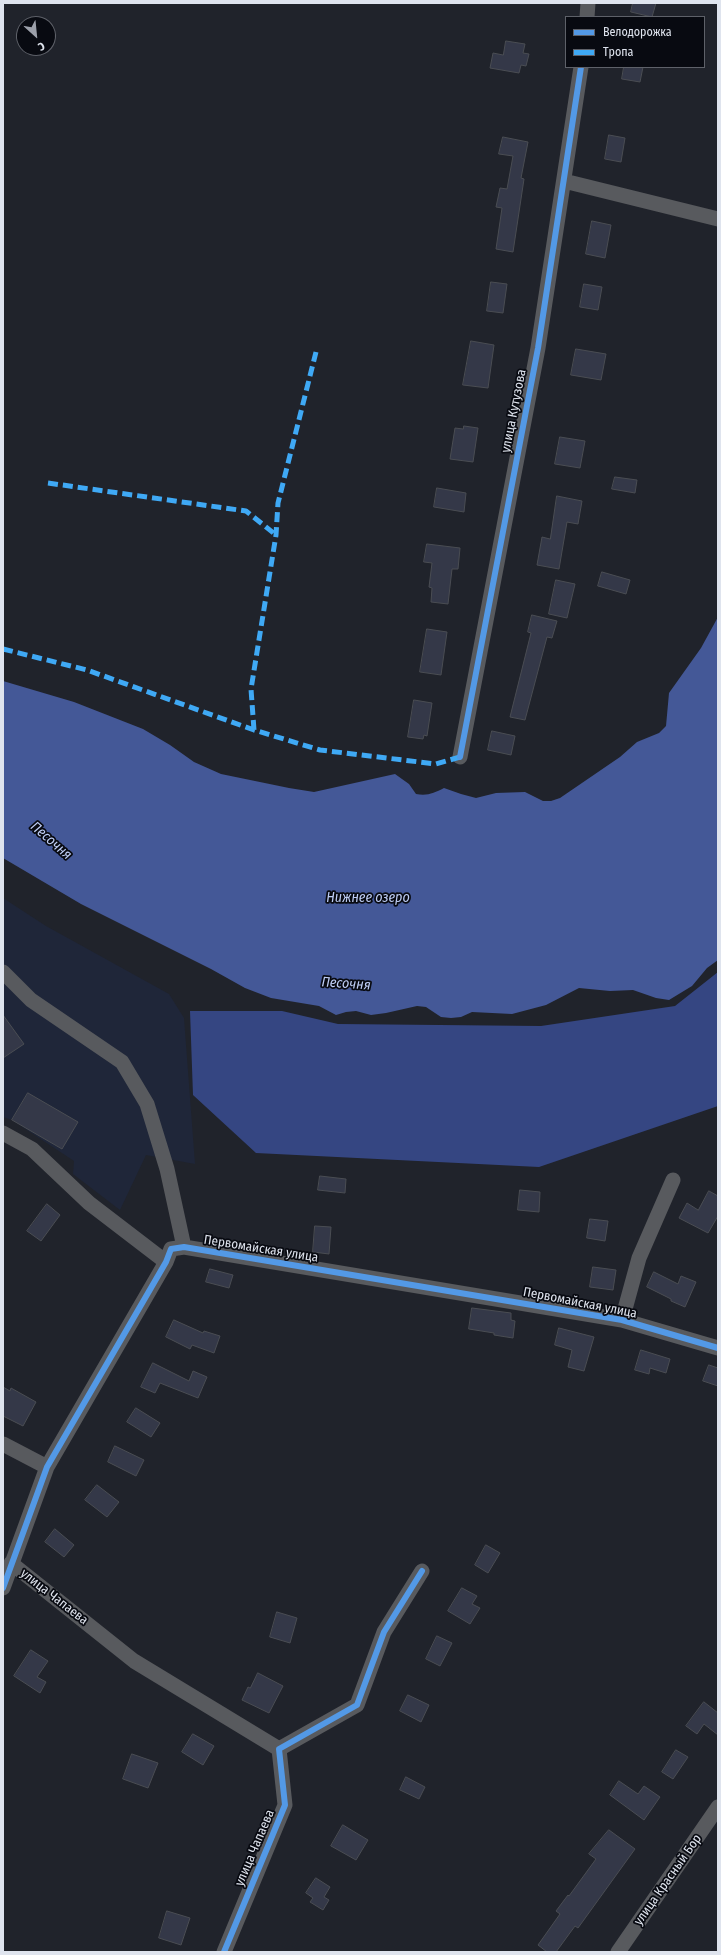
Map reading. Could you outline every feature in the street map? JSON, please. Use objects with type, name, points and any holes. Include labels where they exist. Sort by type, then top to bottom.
[{"type":"street","points":[[586,16],[588,3]]},
{"type":"street","name":"улица Кутузова","points":[[460,757],[538,348],[581,68]]},
{"type":"street","points":[[564,181],[718,219]]},
{"type":"street","points":[[3,972],[31,1000],[122,1062],[147,1104],[167,1169],[184,1247]]},
{"type":"street","points":[[3,1133],[32,1149],[89,1203],[166,1262]]},
{"type":"street","name":"Первомайская улица","points":[[622,1320],[639,1258],[673,1180]]},
{"type":"street","name":"Первомайская улица","points":[[3,1588],[47,1467],[166,1262],[172,1249],[184,1247],[622,1320],[718,1348]]},
{"type":"street","points":[[3,1444],[47,1467]]},
{"type":"street","name":"улица Чапаева","points":[[11,1563],[134,1660],[278,1749],[285,1805],[224,1952]]},
{"type":"street","points":[[278,1749],[357,1705],[384,1632],[422,1571]]},
{"type":"street","name":"улица Красный Бор","points":[[618,1952],[718,1807]]},
{"type":"shaded area","points":[[3,898],[46,926],[169,994],[184,1018],[195,1164],[146,1155],[120,1210],[73,1174],[74,1161],[12,1120],[3,1117]]},
{"type":"shaded area","points":[[718,972],[718,1106],[539,1167],[256,1153],[193,1095],[190,1011],[282,1011],[338,1024],[541,1026],[675,1006]]},
{"type":"water","name":"Нижнее озеро","points":[[718,617],[718,960],[707,968],[692,986],[669,1000],[656,998],[633,990],[610,991],[579,988],[546,1005],[512,1014],[472,1012],[461,1017],[451,1018],[441,1017],[426,1007],[417,1006],[371,1015],[356,1011],[336,1015],[319,1006],[271,998],[245,988],[211,969],[81,904],[3,858],[3,681],[74,702],[143,729],[170,745],[194,762],[221,774],[314,792],[395,774],[409,784],[416,794],[431,794],[444,788],[476,798],[496,793],[525,792],[543,801],[551,801],[560,798],[620,757],[637,742],[659,733],[666,726],[669,693],[701,648]]},
{"type":"building","points":[[633,3],[656,3],[652,16],[631,12]]},
{"type":"building","points":[[506,41],[525,44],[523,53],[529,54],[526,66],[521,65],[519,73],[490,68],[493,53],[503,55]]},
{"type":"building","points":[[624,68],[643,68],[640,82],[622,79]]},
{"type":"building","points":[[609,135],[625,138],[621,162],[605,159]]},
{"type":"building","points":[[503,137],[528,142],[521,178],[524,179],[513,252],[496,249],[502,208],[496,207],[500,188],[507,189],[513,156],[499,154]]},
{"type":"building","points":[[592,221],[611,225],[605,258],[586,254]]},
{"type":"building","points":[[491,282],[507,284],[503,313],[487,311]]},
{"type":"building","points":[[584,284],[602,287],[598,310],[580,307]]},
{"type":"building","points":[[471,341],[494,345],[488,388],[463,385]]},
{"type":"building","points":[[576,349],[606,354],[601,380],[571,375]]},
{"type":"building","points":[[464,426],[478,428],[473,462],[450,459],[455,428],[463,429]]},
{"type":"building","points":[[560,437],[585,441],[580,468],[555,464]]},
{"type":"building","points":[[615,477],[637,480],[635,493],[612,489]]},
{"type":"building","points":[[437,488],[466,493],[464,512],[434,507]]},
{"type":"building","points":[[557,496],[582,501],[578,524],[567,522],[559,569],[537,565],[542,537],[550,539]]},
{"type":"building","points":[[427,544],[460,548],[458,569],[452,569],[448,604],[431,602],[432,588],[429,587],[432,563],[424,562]]},
{"type":"building","points":[[602,572],[630,580],[626,594],[598,586]]},
{"type":"building","points":[[556,580],[575,584],[567,618],[549,614]]},
{"type":"building","points":[[532,615],[557,621],[552,638],[547,637],[525,720],[510,717],[531,633],[528,632]]},
{"type":"building","points":[[427,629],[447,632],[441,675],[420,672]]},
{"type":"building","points":[[414,700],[432,703],[427,736],[424,735],[423,739],[408,737]]},
{"type":"building","points":[[492,731],[515,736],[511,755],[488,750]]},
{"type":"building","points":[[3,1015],[24,1044],[3,1058]]},
{"type":"building","points":[[28,1093],[78,1122],[62,1149],[12,1120]]},
{"type":"building","points":[[320,1176],[346,1179],[345,1193],[318,1190]]},
{"type":"building","points":[[520,1190],[540,1192],[539,1212],[518,1210]]},
{"type":"building","points":[[709,1191],[718,1196],[718,1216],[708,1233],[679,1218],[687,1203],[698,1210]]},
{"type":"building","points":[[47,1204],[60,1215],[41,1241],[27,1231]]},
{"type":"building","points":[[590,1219],[608,1221],[605,1241],[587,1238]]},
{"type":"building","points":[[315,1226],[331,1227],[329,1254],[313,1252]]},
{"type":"building","points":[[593,1267],[616,1270],[613,1290],[590,1287]]},
{"type":"building","points":[[210,1269],[233,1275],[229,1288],[206,1282]]},
{"type":"building","points":[[654,1272],[678,1284],[681,1276],[696,1282],[685,1307],[671,1301],[671,1299],[647,1287]]},
{"type":"building","points":[[472,1308],[511,1313],[511,1320],[515,1321],[513,1338],[469,1329]]},
{"type":"building","points":[[174,1320],[203,1333],[204,1331],[220,1336],[214,1353],[192,1345],[190,1349],[166,1337]]},
{"type":"building","points":[[559,1328],[594,1337],[584,1371],[568,1367],[572,1350],[555,1345]]},
{"type":"building","points":[[641,1350],[670,1359],[666,1373],[650,1368],[649,1374],[635,1370]]},
{"type":"building","points":[[153,1363],[189,1381],[193,1371],[207,1377],[198,1398],[160,1383],[155,1393],[141,1387]]},
{"type":"building","points":[[709,1365],[718,1368],[718,1386],[703,1381]]},
{"type":"building","points":[[3,1387],[10,1391],[11,1388],[36,1402],[23,1426],[3,1416]]},
{"type":"building","points":[[136,1408],[160,1423],[151,1437],[127,1422]]},
{"type":"building","points":[[115,1446],[144,1460],[136,1476],[108,1462]]},
{"type":"building","points":[[97,1485],[119,1502],[107,1517],[85,1500]]},
{"type":"building","points":[[55,1529],[74,1545],[64,1557],[45,1542]]},
{"type":"building","points":[[486,1545],[500,1553],[488,1573],[475,1565]]},
{"type":"building","points":[[462,1588],[477,1596],[472,1604],[480,1608],[470,1624],[448,1611]]},
{"type":"building","points":[[277,1612],[297,1618],[290,1643],[270,1637]]},
{"type":"building","points":[[437,1636],[452,1643],[440,1666],[426,1659]]},
{"type":"building","points":[[31,1650],[48,1661],[37,1677],[46,1682],[40,1693],[14,1676]]},
{"type":"building","points":[[258,1673],[283,1686],[269,1713],[242,1700],[248,1687],[250,1688]]},
{"type":"building","points":[[408,1695],[429,1705],[421,1722],[400,1711]]},
{"type":"building","points":[[704,1702],[718,1713],[718,1735],[704,1724],[697,1734],[686,1726]]},
{"type":"building","points":[[193,1734],[214,1746],[203,1765],[182,1752]]},
{"type":"building","points":[[676,1750],[688,1757],[673,1779],[662,1772]]},
{"type":"building","points":[[132,1754],[158,1763],[148,1788],[123,1779]]},
{"type":"building","points":[[406,1777],[425,1787],[419,1799],[400,1790]]},
{"type":"building","points":[[619,1781],[638,1794],[644,1786],[660,1797],[644,1820],[610,1795]]},
{"type":"building","points":[[343,1825],[368,1840],[356,1860],[331,1846]]},
{"type":"building","points":[[609,1830],[635,1849],[578,1928],[575,1926],[556,1952],[547,1952],[538,1945],[560,1914],[556,1911],[596,1859],[589,1854]]},
{"type":"building","points":[[316,1878],[330,1887],[324,1897],[329,1900],[323,1910],[310,1902],[313,1898],[306,1893]]},
{"type":"building","points":[[167,1911],[190,1918],[181,1945],[159,1938]]},
{"type":"marked path","points":[[254,730],[251,689],[276,535],[278,503],[316,352]]},
{"type":"marked path","points":[[48,483],[246,511],[276,535]]},
{"type":"marked path","points":[[3,649],[87,670],[254,730],[320,750],[436,764],[460,757]]},
{"type":"cycle path","points":[[460,757],[538,348],[581,68]]},
{"type":"cycle path","points":[[3,1588],[47,1467],[166,1262],[171,1249],[184,1247],[622,1320],[718,1348]]},
{"type":"cycle path","points":[[224,1952],[285,1805],[279,1749],[357,1705],[384,1632],[422,1571]]},
{"type":"water label","name":"Песочня","points":[[51,841]]},
{"type":"water label","name":"Песочня","points":[[346,984]]}]
